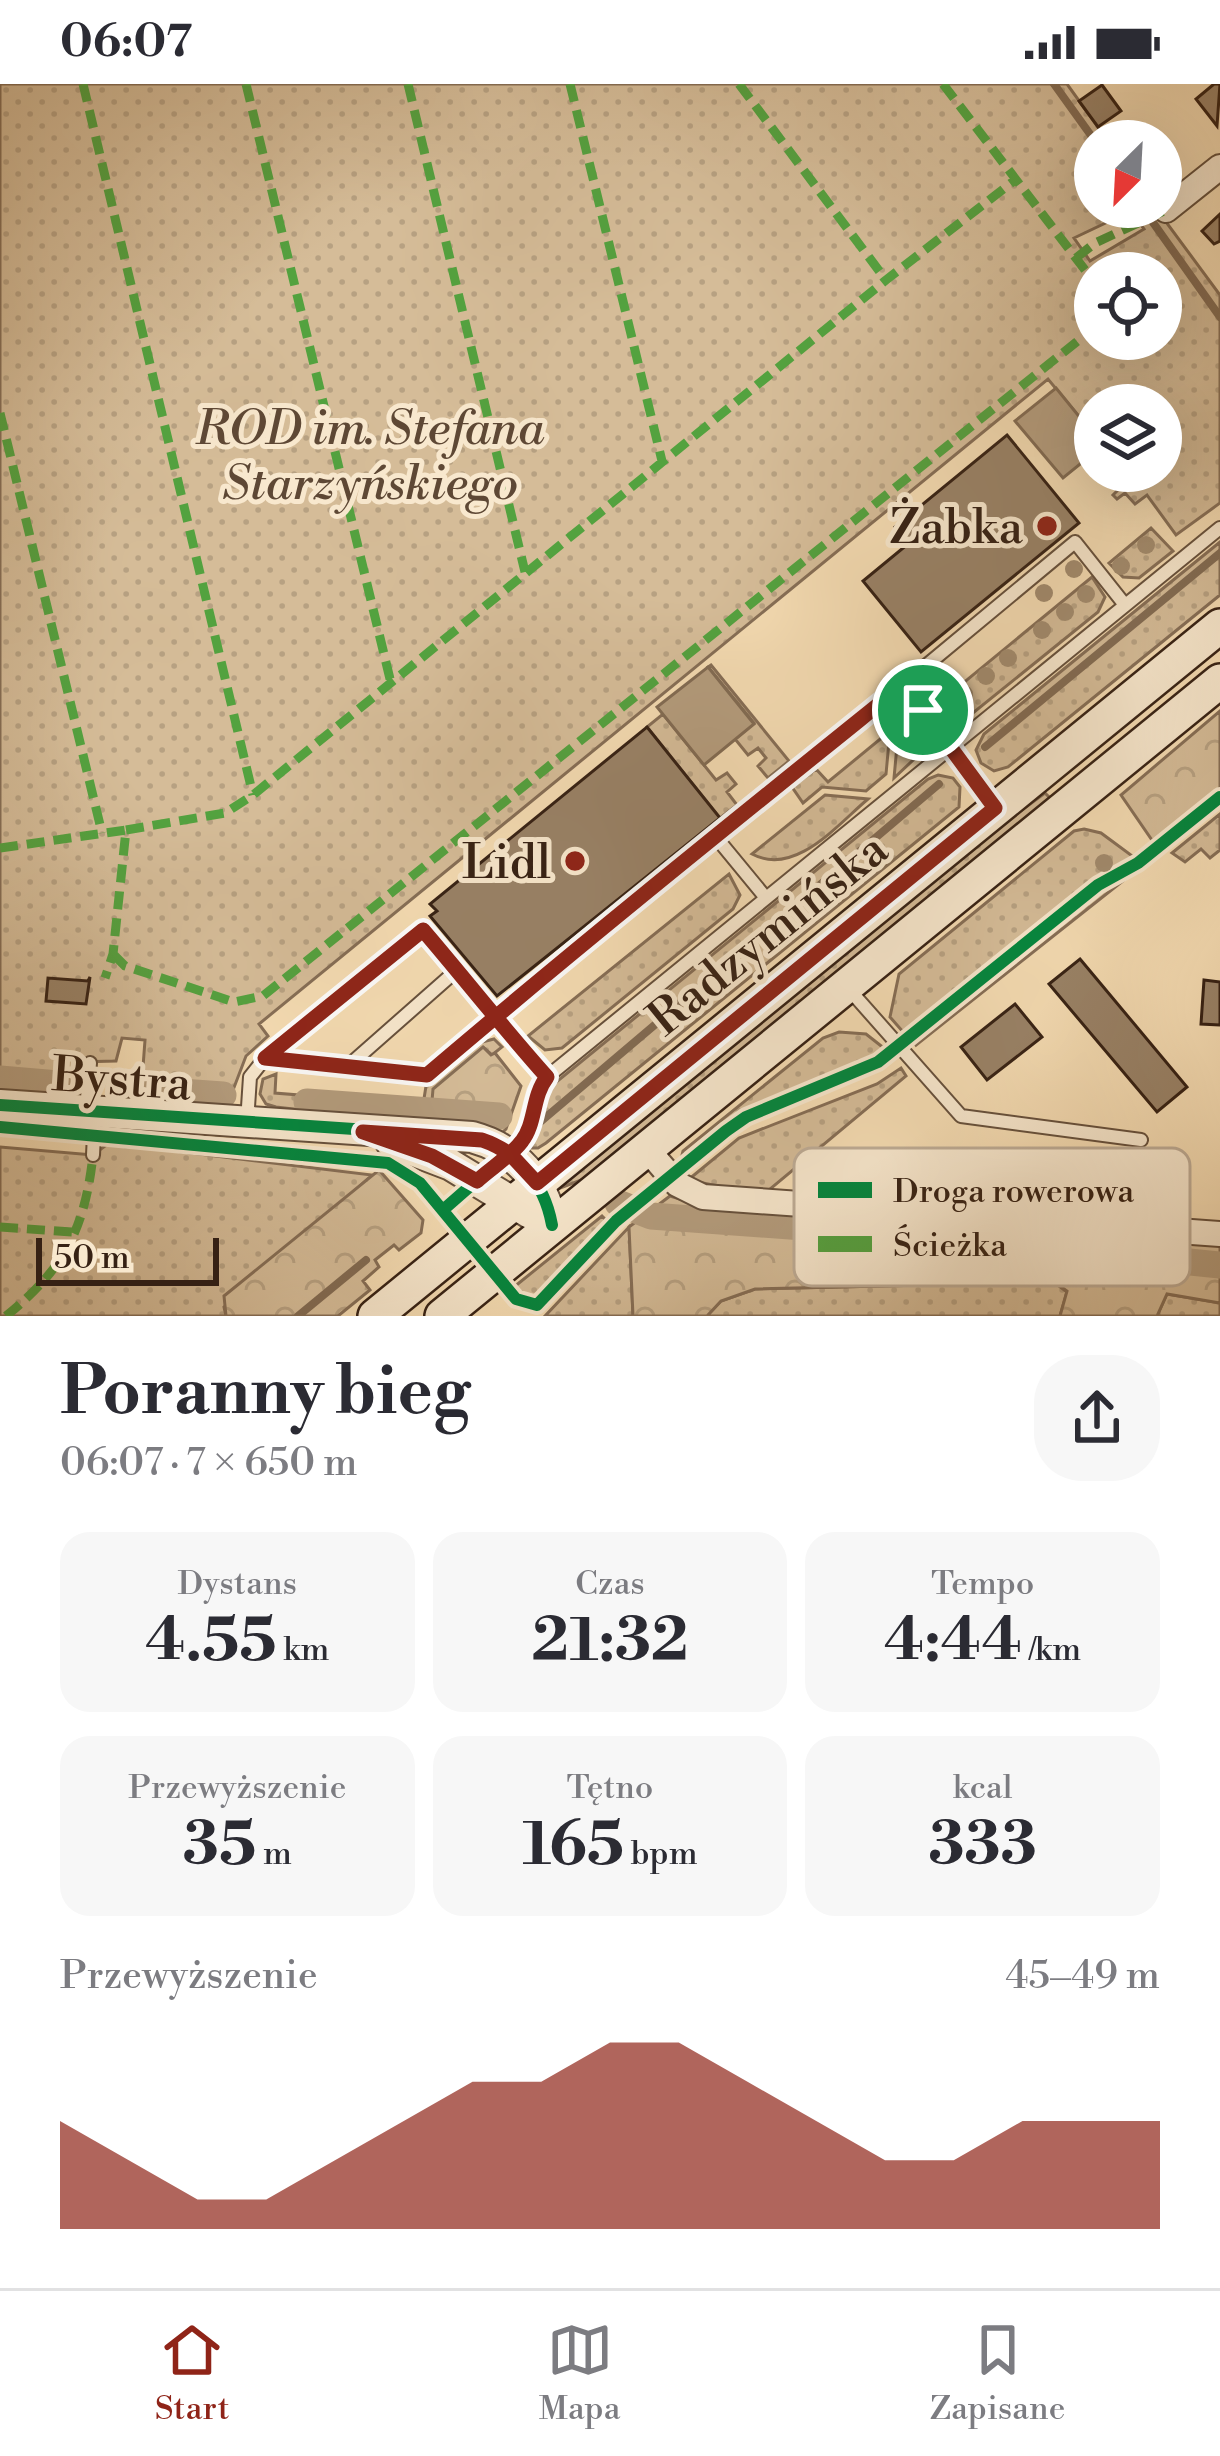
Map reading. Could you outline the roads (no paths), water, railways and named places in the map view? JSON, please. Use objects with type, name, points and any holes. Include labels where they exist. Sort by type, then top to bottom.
[{"type":"main road","name":"Radzymińska","points":[[375,1316],[1220,626]]},
{"type":"main road","name":"Radzymińska","points":[[442,1316],[1220,681]]},
{"type":"street","points":[[1182,197],[1220,167]]},
{"type":"street","name":"Bystra","points":[[0,1105],[482,1140],[512,1156],[525,1193]]},
{"type":"street","name":"Bystra","points":[[363,1132],[525,1193]]},
{"type":"street","points":[[646,1148],[677,1184],[703,1197],[794,1204]]},
{"type":"street","points":[[465,1173],[477,1210],[475,1228],[467,1241]]},
{"type":"street","points":[[525,1193],[545,1197],[552,1225]]},
{"type":"street","points":[[1190,1232],[1220,1234]]},
{"type":"lane","points":[[247,1123],[250,1077],[265,1058],[423,930],[547,1077],[1220,528]]},
{"type":"lane","points":[[265,1058],[427,1075],[1075,542],[1126,605]]},
{"type":"lane","points":[[904,684],[995,808]]},
{"type":"lane","points":[[715,836],[766,898]]},
{"type":"lane","points":[[346,1067],[457,970]]},
{"type":"lane","points":[[846,986],[961,1117],[1141,1140]]},
{"type":"lane","points":[[90,1063],[93,1155]]},
{"type":"waterway","points":[[1054,84],[1080,120]]},
{"type":"waterway","points":[[1157,228],[1220,317]]},
{"type":"waterway","points":[[985,747],[1220,553]]},
{"type":"waterway","points":[[539,1123],[939,784]]},
{"type":"waterway","points":[[0,1079],[70,1085]]},
{"type":"waterway","points":[[124,1088],[223,1095]]},
{"type":"waterway","points":[[307,1102],[499,1116]]},
{"type":"waterway","points":[[618,1203],[651,1216],[794,1226]]},
{"type":"waterway","points":[[298,1316],[366,1260]]},
{"type":"waterway","points":[[1190,1262],[1220,1265]]},
{"type":"place","name":"Żabka","points":[[1047,526]]},
{"type":"place","name":"Lidl","points":[[575,861]]},
{"type":"park label","name":"ROD im. Stefana Starzyńskiego","points":[[370,454]]}]
